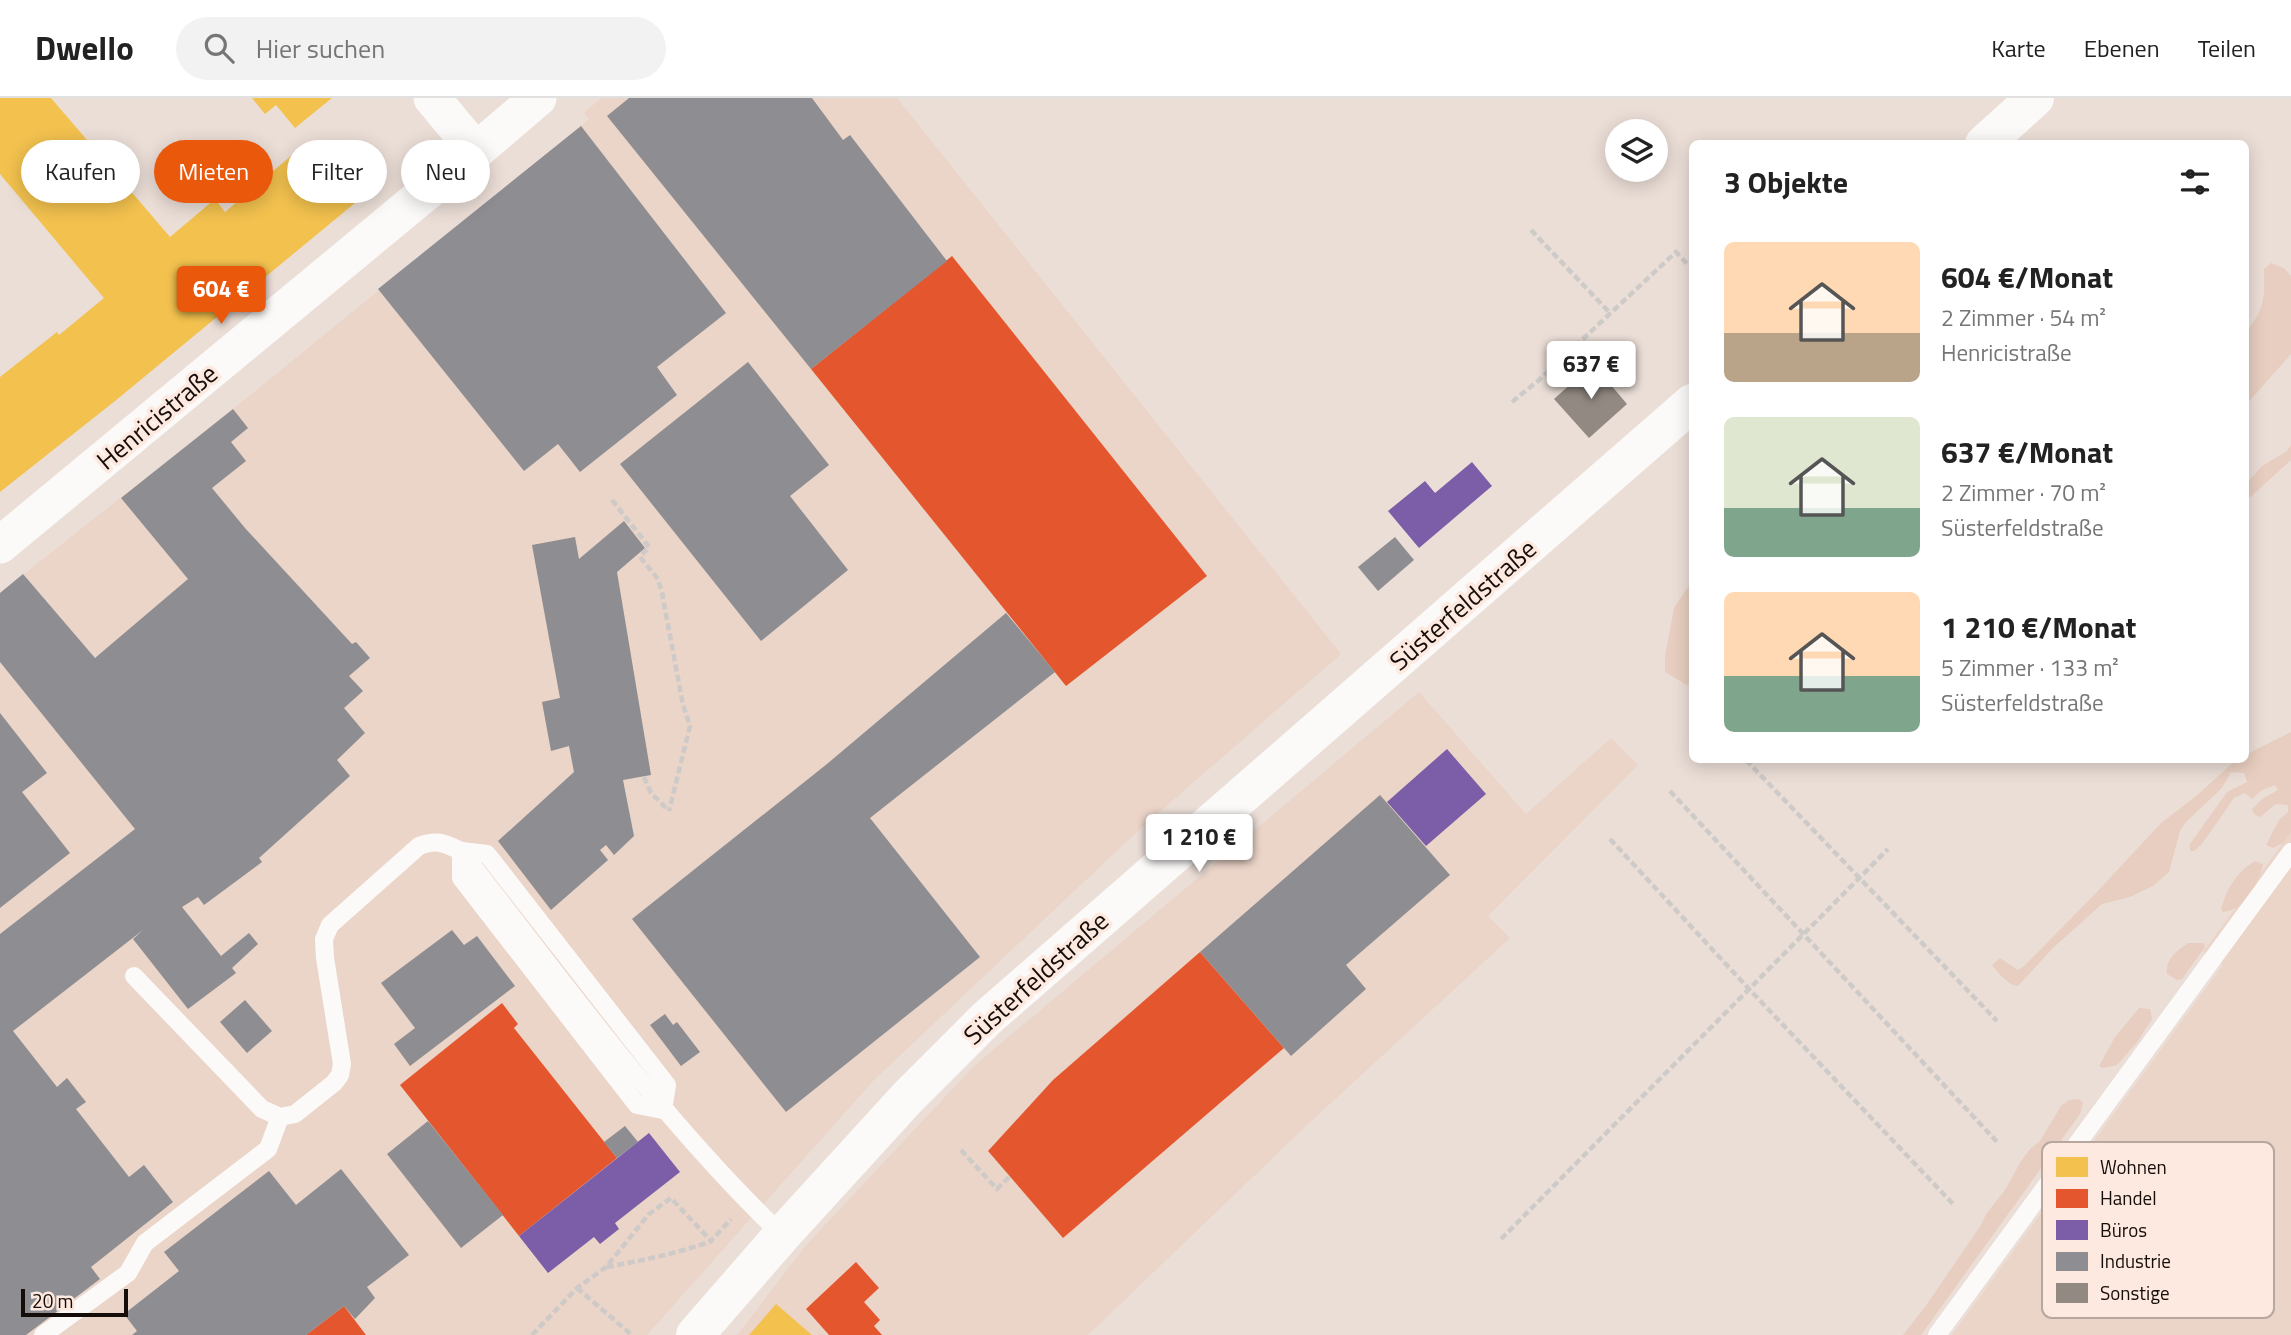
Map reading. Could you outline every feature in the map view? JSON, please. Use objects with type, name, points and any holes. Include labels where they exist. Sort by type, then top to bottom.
[{"type":"street","points":[[432,98],[467,140]]},
{"type":"street","name":"Henricistraße","points":[[489,140],[538,98]]},
{"type":"street","points":[[1988,140],[2035,98]]},
{"type":"street","name":"Henricistraße","points":[[0,545],[413,203]]},
{"type":"street","name":"Süsterfeldstraße","points":[[695,1335],[908,1097],[987,1018],[1689,406]]},
{"type":"lane","points":[[134,976],[262,1109],[280,1117],[295,1114],[334,1083],[340,1075],[342,1064],[325,958],[324,939],[330,925],[419,846],[432,841],[445,844],[461,851],[663,1110],[782,1235]]},
{"type":"lane","points":[[2069,1142],[2103,1092],[2291,852]]},
{"type":"lane","points":[[43,1335],[128,1273],[145,1243],[268,1149],[280,1117]]},
{"type":"lane","points":[[1937,1335],[2042,1181]]},
{"type":"path","points":[[1531,230],[1610,313]]},
{"type":"path","points":[[1511,402],[1539,380],[1676,252],[1689,266]]},
{"type":"path","points":[[612,500],[649,547],[640,557],[658,579],[683,705],[690,726],[669,811],[651,793],[644,777]]},
{"type":"path","points":[[1748,763],[1997,1021]]},
{"type":"path","points":[[1671,791],[1999,1144]]},
{"type":"path","points":[[1610,839],[1953,1204]]},
{"type":"path","points":[[1501,1240],[1888,849]]},
{"type":"path","points":[[961,1150],[997,1189],[1010,1176]]},
{"type":"path","points":[[532,1335],[577,1288],[606,1267],[649,1214],[671,1198],[711,1241]]},
{"type":"path","points":[[606,1267],[661,1257],[711,1241],[747,1201]]},
{"type":"path","points":[[577,1288],[632,1335]]},
{"type":"shaded area","points":[[601,98],[897,98],[1341,654],[1140,829],[874,1080],[647,1335],[0,1335],[0,593],[233,409],[486,203],[490,203],[490,200],[589,119],[584,113]]},
{"type":"shaded area","points":[[2271,263],[2284,268],[2291,276],[2291,354],[2249,401],[2249,328],[2260,311],[2264,269]]},
{"type":"shaded area","points":[[2291,445],[2291,460],[2249,498],[2249,481],[2262,466],[2287,451]]},
{"type":"shaded area","points":[[1689,586],[1689,685],[1665,672],[1665,656],[1674,608]]},
{"type":"shaded area","points":[[1419,692],[1526,814],[1611,738],[1638,765],[1488,916],[1510,938],[1305,1127],[1088,1335],[737,1335],[807,1244],[974,1066]]},
{"type":"shaded area","points":[[2291,732],[2291,832],[2283,843],[2273,848],[2266,845],[2279,820],[2288,812],[2288,805],[2276,804],[2260,817],[2254,814],[2252,809],[2262,799],[2278,790],[2275,785],[2262,790],[2252,799],[2245,793],[2234,798],[2202,844],[2190,851],[2190,844],[2227,792],[2247,782],[2244,773],[2231,772],[2222,788],[2180,831],[2169,872],[2153,886],[2130,897],[2102,904],[2053,948],[2018,986],[2000,975],[1992,965],[2000,958],[2018,970],[2023,967],[2161,823],[2233,763],[2249,763],[2249,753]]},
{"type":"shaded area","points":[[2291,832],[2291,1335],[1952,1335],[2042,1212],[2042,1318],[2274,1318],[2274,1142],[2093,1142],[2223,965],[2203,952]]},
{"type":"shaded area","points":[[2255,861],[2263,864],[2250,894],[2238,906],[2223,912],[2221,909],[2229,888],[2243,870]]},
{"type":"shaded area","points":[[2188,943],[2204,943],[2205,947],[2182,979],[2177,980],[2167,974],[2168,964]]},
{"type":"shaded area","points":[[2139,1008],[2150,1009],[2152,1019],[2138,1041],[2117,1065],[2103,1068],[2099,1066],[2115,1037]]},
{"type":"shaded area","points":[[2079,1099],[2083,1103],[2080,1114],[2060,1142],[2042,1142],[2042,1167],[1921,1335],[1903,1335],[2005,1190],[2021,1161],[2040,1141],[2061,1106],[2069,1100]]},
{"type":"building: Wohnen","points":[[0,98],[51,98],[87,140],[21,140],[21,199],[0,174]]},
{"type":"building: Wohnen","points":[[252,98],[332,98],[295,128],[276,105],[265,114]]},
{"type":"building: Wohnen","points":[[287,159],[287,203],[355,203],[0,492],[0,377],[57,332],[59,335],[104,298],[24,203],[140,202],[170,237],[210,203],[218,203],[225,212],[236,203],[273,203],[273,171]]},
{"type":"building: Wohnen","points":[[776,1304],[812,1335],[749,1335]]},
{"type":"building: Handel","points":[[952,256],[1207,576],[1066,686],[811,369]]},
{"type":"building: Handel","points":[[1200,952],[1284,1048],[1063,1238],[988,1151],[1053,1080]]},
{"type":"building: Handel","points":[[502,1003],[518,1024],[514,1028],[617,1158],[519,1236],[400,1085]]},
{"type":"building: Handel","points":[[856,1262],[879,1288],[864,1302],[880,1320],[874,1326],[882,1335],[829,1335],[806,1309]]},
{"type":"building: Handel","points":[[344,1306],[366,1335],[306,1335]]},
{"type":"building: Büros","points":[[1472,462],[1492,486],[1419,548],[1388,511],[1425,481],[1435,493]]},
{"type":"building: Büros","points":[[1447,749],[1486,794],[1426,846],[1387,802]]},
{"type":"building: Büros","points":[[649,1133],[680,1172],[615,1223],[619,1229],[600,1244],[594,1237],[548,1273],[519,1236]]},
{"type":"building: Industrie","points":[[629,98],[812,98],[843,140],[850,135],[947,261],[811,369],[607,116]]},
{"type":"building: Industrie","points":[[581,126],[726,313],[657,367],[677,395],[580,472],[558,444],[524,471],[378,289],[485,203],[490,203],[490,199]]},
{"type":"building: Industrie","points":[[748,362],[829,465],[790,496],[848,570],[761,641],[620,464]]},
{"type":"building: Industrie","points":[[233,409],[248,428],[231,442],[246,461],[212,488],[245,528],[352,644],[356,642],[370,658],[349,676],[363,691],[344,708],[365,733],[337,760],[350,776],[259,858],[262,862],[204,905],[198,897],[182,907],[221,956],[249,933],[258,944],[232,968],[236,973],[188,1009],[133,939],[143,930],[13,1031],[57,1087],[67,1078],[86,1102],[76,1109],[129,1177],[144,1165],[173,1202],[91,1267],[100,1279],[26,1335],[0,1335],[0,934],[135,829],[0,662],[0,593],[23,574],[95,658],[188,579],[121,498]]},
{"type":"building: Industrie","points":[[624,521],[645,548],[617,572],[651,775],[623,780],[634,836],[614,855],[606,845],[600,850],[608,860],[551,910],[498,841],[574,772],[569,746],[551,751],[542,702],[560,698],[532,545],[575,537],[579,559]]},
{"type":"building: Industrie","points":[[1395,537],[1414,560],[1378,591],[1358,567]]},
{"type":"building: Industrie","points":[[1006,613],[1055,672],[870,818],[980,957],[786,1112],[632,919],[827,764]]},
{"type":"building: Industrie","points":[[0,713],[47,773],[22,792],[70,853],[0,908]]},
{"type":"building: Industrie","points":[[1380,795],[1450,875],[1346,965],[1366,989],[1291,1056],[1200,952]]},
{"type":"building: Industrie","points":[[452,930],[464,945],[477,936],[515,986],[410,1066],[394,1044],[415,1028],[381,983]]},
{"type":"building: Industrie","points":[[245,1000],[272,1031],[247,1053],[220,1022]]},
{"type":"building: Industrie","points":[[665,1014],[673,1025],[677,1022],[700,1052],[681,1066],[650,1025]]},
{"type":"building: Industrie","points":[[428,1121],[503,1215],[461,1248],[387,1154]]},
{"type":"building: Industrie","points":[[625,1126],[638,1142],[617,1158],[604,1142]]},
{"type":"building: Industrie","points":[[341,1169],[409,1255],[367,1287],[375,1298],[355,1319],[344,1306],[306,1335],[132,1335],[137,1331],[124,1314],[179,1271],[164,1252],[269,1171],[296,1205]]},
{"type":"building: Sonstige","points":[[1593,364],[1627,404],[1589,438],[1554,399]]}]
